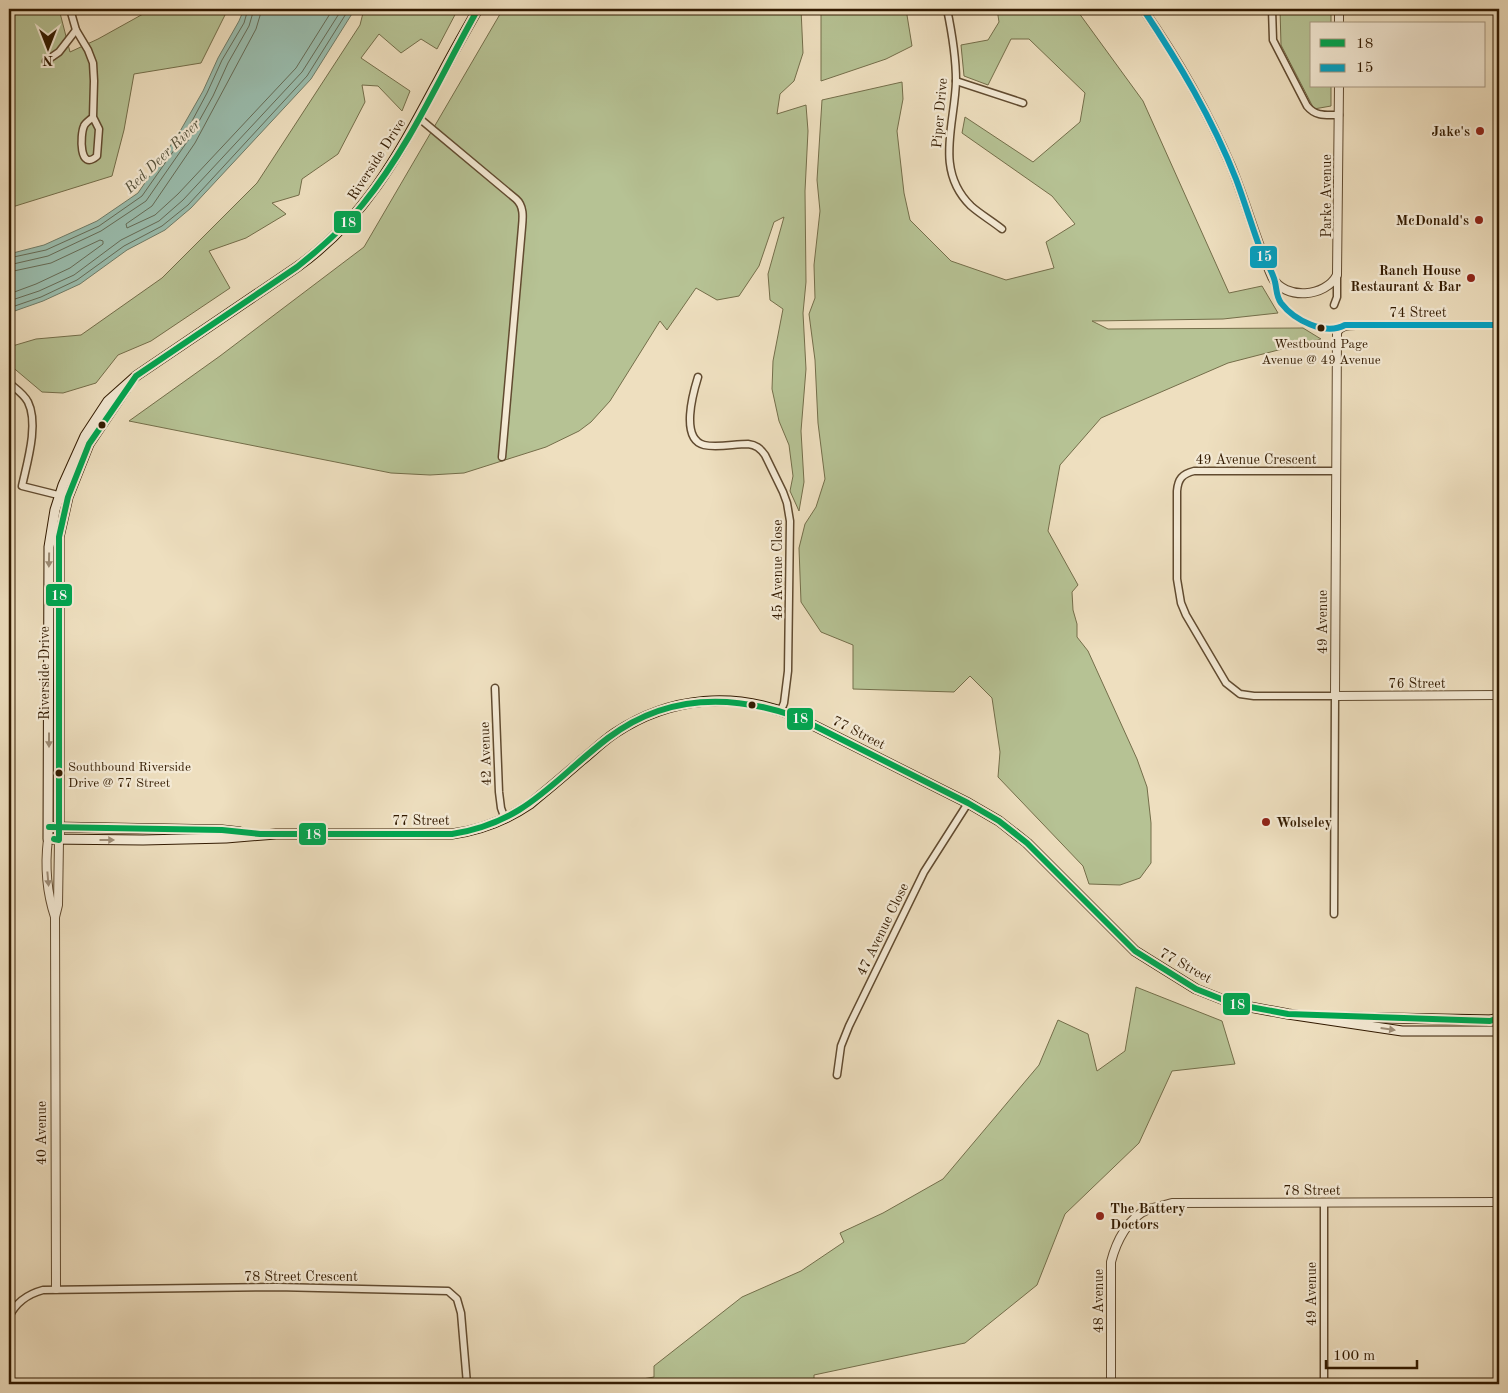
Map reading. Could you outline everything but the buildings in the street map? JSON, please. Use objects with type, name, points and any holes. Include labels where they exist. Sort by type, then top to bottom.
[{"type":"main road","name":"Riverside Drive","points":[[49,827],[49,553],[53,522],[89,444],[136,376],[320,251],[341,231],[366,203],[394,161],[478,9]]},
{"type":"main road","name":"Riverside Drive","points":[[59,840],[58,551],[64,496]]},
{"type":"main road","name":"77 Street","points":[[49,827],[222,830],[260,834],[452,834],[480,829],[505,819],[530,804],[609,737],[655,712],[687,703],[716,700],[750,702],[781,710],[815,726],[968,803],[999,821],[1027,843],[1135,951],[1196,989],[1234,1004],[1402,1031],[1499,1031]]},
{"type":"main road","name":"40 Avenue","points":[[48,839],[49,827]]},
{"type":"main road","name":"77 Street","points":[[48,839],[226,838],[260,834]]},
{"type":"main road","name":"77 Street","points":[[1288,1014],[1373,1018],[1496,1020]]},
{"type":"street","points":[[70,9],[76,30],[88,50],[93,63],[93,117],[99,128],[98,154],[94,159],[89,159],[84,157],[82,152],[84,128],[93,117]]},
{"type":"street","name":"Piper Drive","points":[[946,9],[954,42],[956,81],[948,148],[951,172],[968,202],[1002,229]]},
{"type":"street","points":[[1143,9],[1169,47],[1211,122],[1237,180],[1274,282],[1287,291],[1304,294],[1330,284],[1337,276]]},
{"type":"street","points":[[1272,9],[1273,40],[1307,106],[1318,115],[1339,115]]},
{"type":"street","points":[[1339,9],[1339,22]]},
{"type":"street","points":[[46,61],[55,56],[76,30]]},
{"type":"street","points":[[956,81],[1023,103]]},
{"type":"street","name":"Parke Avenue","points":[[1334,305],[1337,297],[1339,88]]},
{"type":"street","points":[[419,118],[520,202],[522,210],[502,457]]},
{"type":"street","name":"74 Street","points":[[1338,329],[1356,324],[1499,325]]},
{"type":"street","name":"49 Avenue","points":[[1334,914],[1335,471],[1336,336],[1338,329]]},
{"type":"street","name":"45 Avenue Close","points":[[698,377],[692,399],[690,420],[693,437],[703,445],[748,444],[760,449],[765,455],[787,503],[790,522],[789,655],[786,692],[781,710]]},
{"type":"street","points":[[9,383],[22,393],[29,403],[33,420],[22,486],[64,496]]},
{"type":"street","name":"49 Avenue Crescent","points":[[1334,696],[1254,696],[1240,694],[1230,687],[1223,679],[1183,609],[1178,587],[1177,560],[1178,486],[1180,478],[1184,474],[1194,471],[1335,471]]},
{"type":"street","name":"42 Avenue","points":[[496,688],[500,808],[505,819]]},
{"type":"street","name":"76 Street","points":[[1334,696],[1499,695]]},
{"type":"street","name":"47 Avenue Close","points":[[837,1075],[842,1046],[849,1026],[924,872],[968,803]]},
{"type":"street","name":"40 Avenue","points":[[48,839],[47,864],[51,905],[55,917]]},
{"type":"street","name":"40 Avenue","points":[[56,1289],[55,917],[58,905],[59,840]]},
{"type":"street","name":"78 Street","points":[[1130,1224],[1147,1210],[1172,1203],[1499,1202]]},
{"type":"street","name":"49 Avenue","points":[[1324,1203],[1324,1384]]},
{"type":"street","name":"48 Avenue","points":[[1110,1384],[1111,1262],[1115,1247],[1130,1224]]},
{"type":"street","name":"78 Street Crescent","points":[[56,1289],[153,1290],[276,1287],[448,1291],[457,1299],[461,1313],[467,1384]]},
{"type":"street","points":[[9,1317],[20,1301],[34,1292],[56,1289]]},
{"type":"shaded area","points":[[9,9],[59,9],[70,52],[152,9],[228,9],[201,63],[134,74],[124,130],[112,176],[9,208]]},
{"type":"shaded area","points":[[364,9],[458,9],[437,49],[421,39],[401,53],[379,34],[361,58],[410,91],[402,111],[378,86],[362,85],[365,102],[338,154],[302,179],[299,195],[272,203],[286,214],[246,238],[209,251],[230,288],[151,341],[118,355],[96,383],[63,393],[42,392],[10,365],[9,347],[36,339],[81,335],[162,278],[257,183],[360,25]]},
{"type":"shaded area","points":[[503,9],[801,9],[803,53],[794,81],[780,94],[777,114],[806,105],[808,131],[805,191],[806,282],[803,313],[806,369],[801,431],[804,482],[799,511],[790,491],[793,476],[789,445],[779,421],[772,389],[773,361],[783,309],[770,300],[768,274],[784,217],[774,222],[759,266],[739,296],[717,300],[696,288],[667,330],[660,321],[610,401],[591,422],[579,431],[546,447],[464,473],[430,475],[391,473],[129,421],[220,356],[364,247]]},
{"type":"shaded area","points":[[821,9],[906,9],[912,46],[886,59],[821,81]]},
{"type":"shaded area","points":[[997,9],[1076,9],[1143,101],[1229,293],[1262,286],[1278,313],[1223,319],[1092,321],[1108,329],[1303,328],[1321,339],[1228,363],[1101,418],[1060,465],[1048,531],[1078,585],[1072,592],[1077,637],[1088,651],[1137,759],[1147,787],[1151,823],[1151,863],[1140,878],[1120,885],[1089,884],[1083,866],[998,777],[1000,752],[992,698],[970,676],[954,692],[853,689],[853,645],[821,632],[801,602],[799,548],[805,524],[816,507],[825,479],[818,423],[815,360],[809,314],[815,298],[814,265],[820,211],[817,180],[822,100],[902,82],[903,99],[897,131],[904,193],[910,220],[951,261],[1006,280],[1054,268],[1046,242],[1075,224],[1052,196],[962,133],[965,117],[1033,162],[1080,122],[1085,93],[1029,39],[1011,39],[988,85],[964,76],[961,45],[988,40],[999,22]]},
{"type":"shaded area","points":[[1280,9],[1331,9],[1331,22],[1310,22],[1310,88],[1331,88],[1331,106],[1314,109],[1281,45]]},
{"type":"shaded area","points":[[1136,987],[1222,1021],[1235,1064],[1172,1071],[1139,1143],[1065,1214],[1037,1285],[965,1343],[814,1375],[814,1384],[631,1384],[631,1381],[654,1377],[654,1366],[742,1297],[801,1271],[844,1242],[840,1233],[883,1213],[943,1179],[1039,1065],[1058,1020],[1088,1034],[1097,1071],[1125,1051]]},
{"type":"water","points":[[244,9],[355,9],[311,79],[191,208],[165,230],[127,250],[80,284],[43,301],[9,313],[9,254],[44,245],[97,221],[138,193],[179,133],[203,91]]},
{"type":"transit line","name":"18","points":[[54,839],[59,840],[59,537],[68,497],[89,444],[136,376],[297,267],[315,253],[356,213],[411,134],[478,9]]},
{"type":"transit line","name":"15","points":[[1143,9],[1182,70],[1227,156],[1261,251],[1273,274],[1278,298],[1287,309],[1310,324],[1328,329],[1345,325],[1499,325]]},
{"type":"transit line","name":"18","points":[[49,827],[222,830],[260,834],[452,834],[478,828],[500,820],[520,809],[538,797],[608,738],[630,724],[653,713],[676,706],[700,702],[748,704],[773,709],[797,717],[968,803],[999,821],[1027,843],[1135,951],[1196,989],[1234,1004],[1288,1014],[1490,1021],[1499,1018]]},
{"type":"place","name":"Jake's","points":[[1480,131]]},
{"type":"place","name":"McDonald's","points":[[1479,220]]},
{"type":"place","name":"Ranch House Restaurant & Bar","points":[[1471,278]]},
{"type":"place","name":"Westbound Page Avenue @ 49 Avenue","points":[[1321,328]]},
{"type":"place","name":"Southbound Riverside Drive @ 77 Street","points":[[59,773]]},
{"type":"place","name":"Wolseley","points":[[1266,822]]},
{"type":"place","name":"The Battery Doctors","points":[[1100,1216]]},
{"type":"water label","name":"Red Deer River","points":[[162,156]]}]
